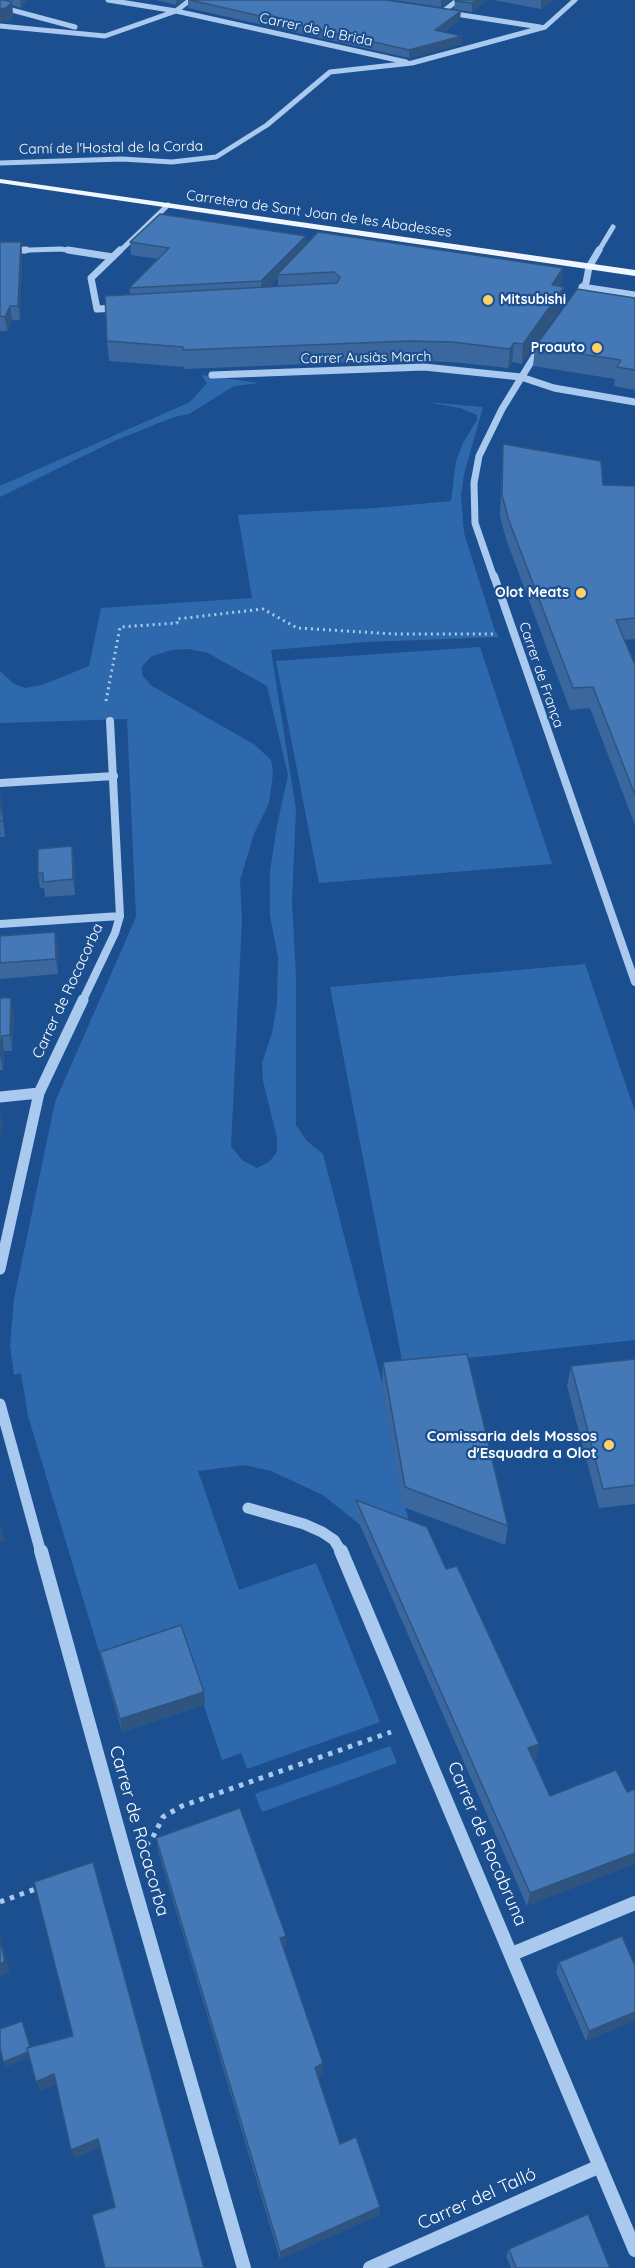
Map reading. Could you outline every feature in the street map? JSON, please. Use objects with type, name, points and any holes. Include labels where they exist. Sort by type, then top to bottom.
[{"type":"main road","name":"Carretera de Sant Joan de les Abadesses","points":[[0,181],[635,273]]},
{"type":"street","name":"Carrer de la Brida","points":[[108,0],[176,11],[412,63]]},
{"type":"street","points":[[0,26],[105,36],[176,11],[190,0]]},
{"type":"street","points":[[442,12],[458,0]]},
{"type":"street","name":"Camí de l'Hostal de la Corda","points":[[0,163],[122,159],[172,162],[216,157],[267,125],[330,72],[383,68],[412,63],[545,27],[575,0]]},
{"type":"street","points":[[0,7],[105,36]]},
{"type":"street","points":[[430,10],[545,27]]},
{"type":"street","points":[[133,308],[97,309],[91,278],[168,205]]},
{"type":"street","points":[[569,306],[587,279],[586,272],[613,227]]},
{"type":"street","points":[[325,237],[332,229]]},
{"type":"street","points":[[0,251],[61,249],[113,257]]},
{"type":"street","points":[[582,287],[635,295]]},
{"type":"street","name":"Carrer de França","points":[[549,334],[502,409],[479,456],[474,483],[475,523],[511,633],[635,982]]},
{"type":"street","name":"Carrer Ausiàs March","points":[[212,375],[424,367],[521,377],[554,388],[635,402]]},
{"type":"street","name":"Carrer de Rocacorba","points":[[0,1269],[39,1093],[115,933],[120,916],[110,721]]},
{"type":"street","points":[[0,783],[114,776]]},
{"type":"street","points":[[0,924],[120,916]]},
{"type":"street","points":[[0,1097],[39,1093]]},
{"type":"street","name":"Carrer de Rocacorba","points":[[0,1404],[125,1854],[244,2268]]},
{"type":"street","name":"Carrer de Rocabruna","points":[[248,1508],[304,1524],[322,1532],[334,1540],[342,1553],[635,2250]]},
{"type":"street","points":[[512,1954],[635,1903]]},
{"type":"street","name":"Carrer del Talló","points":[[370,2268],[600,2166]]},
{"type":"path","points":[[110,721],[106,700],[120,627],[177,623],[177,620],[209,617],[209,614],[263,609],[297,628],[395,634],[511,633]]},
{"type":"path","points":[[125,1854],[145,1846],[152,1839],[163,1817],[182,1806],[376,1738]]},
{"type":"path","points":[[0,1902],[40,1887]]},
{"type":"shaded area","points":[[201,375],[259,383],[234,386],[189,414],[174,417],[114,441],[0,497],[0,486],[190,402],[207,383]]},
{"type":"shaded area","points":[[427,402],[483,407],[464,474],[461,496],[464,533],[495,631],[499,637],[366,642],[271,650],[296,810],[292,902],[296,977],[296,1125],[307,1141],[323,1154],[382,1383],[405,1507],[414,1538],[359,1524],[323,1495],[271,1471],[245,1465],[198,1471],[239,1590],[316,1563],[380,1722],[247,1769],[241,1753],[222,1760],[182,1639],[103,1665],[28,1416],[21,1373],[14,1375],[10,1345],[14,1299],[55,1102],[136,917],[127,719],[0,723],[0,671],[14,684],[25,688],[42,685],[89,666],[101,608],[252,598],[238,515],[376,508],[451,501],[456,461],[463,443],[477,420],[477,415],[460,408]],"holes":[[[189,649],[208,653],[267,686],[288,775],[270,871],[270,916],[278,957],[277,1004],[272,1033],[262,1063],[263,1081],[277,1138],[277,1152],[269,1162],[257,1168],[242,1160],[231,1146],[242,920],[240,880],[254,834],[269,803],[273,773],[271,760],[255,745],[152,686],[142,675],[142,666],[152,656],[172,650]]]},
{"type":"shaded area","points":[[480,647],[552,864],[319,883],[276,661]]},
{"type":"shaded area","points":[[585,964],[635,1112],[635,1340],[403,1365],[330,987]]},
{"type":"shaded area","points":[[390,1746],[397,1763],[262,1812],[255,1794]]},
{"type":"building","points":[[0,0],[12,2],[6,8],[0,9]]},
{"type":"building","points":[[190,0],[386,0],[461,11],[435,30],[462,36],[409,50]]},
{"type":"building","points":[[455,0],[476,0],[472,3]]},
{"type":"building","points":[[160,214],[306,236],[261,281],[129,288],[169,248],[130,242]]},
{"type":"building","points":[[318,232],[563,268],[552,285],[564,287],[523,344],[514,343],[510,349],[452,342],[409,341],[183,350],[183,347],[107,341],[105,296],[337,283],[340,277],[334,272],[277,275]]},
{"type":"building","points":[[0,242],[21,242],[18,306],[10,306],[5,317],[0,316]]},
{"type":"building","points":[[577,289],[635,298],[635,370],[617,367],[621,360],[535,347]]},
{"type":"building","name":"Olot Meats","points":[[503,444],[601,461],[603,485],[635,486],[635,618],[616,620],[635,665],[635,795],[593,687],[573,688],[508,518],[502,495]]},
{"type":"building","points":[[0,795],[3,821],[0,821]]},
{"type":"building","points":[[72,846],[73,879],[43,882],[43,873],[38,873],[38,849]]},
{"type":"building","points":[[55,932],[56,959],[0,963],[0,936]]},
{"type":"building","points":[[0,998],[11,998],[10,1035],[2,1036],[0,1055]]},
{"type":"building","points":[[467,1354],[508,1526],[405,1487],[383,1362]]},
{"type":"building","name":"Comissaria dels Mossos d'Esquadra a Olot","points":[[635,1359],[635,1485],[603,1489],[571,1366]]},
{"type":"building","points":[[356,1500],[427,1527],[446,1569],[457,1566],[539,1744],[528,1748],[550,1796],[616,1770],[627,1792],[635,1789],[635,1853],[530,1893]]},
{"type":"building","points":[[181,1625],[204,1692],[120,1719],[100,1652]]},
{"type":"building","points":[[240,1808],[286,1936],[280,1938],[323,2063],[315,2068],[340,2144],[356,2137],[380,2207],[280,2252],[156,1838]]},
{"type":"building","points":[[93,1862],[204,2268],[105,2268],[92,2215],[115,2207],[98,2139],[71,2150],[54,2074],[36,2082],[27,2048],[73,2036],[34,1882]]},
{"type":"building","points":[[622,1936],[635,1966],[635,2012],[589,2031],[559,1962]]},
{"type":"building","points":[[0,1941],[5,1961],[0,1964]]},
{"type":"building","points":[[22,2021],[30,2047],[27,2048],[28,2052],[3,2062],[0,2029]]},
{"type":"building","points":[[588,2214],[610,2268],[516,2268],[509,2249]]},
{"type":"place","name":"Mitsubishi","points":[[488,300]]},
{"type":"place","name":"Proauto","points":[[597,348]]},
{"type":"place","name":"Olot Meats","points":[[581,593]]},
{"type":"place","name":"Comissaria dels Mossos d'Esquadra a Olot","points":[[609,1445]]}]
